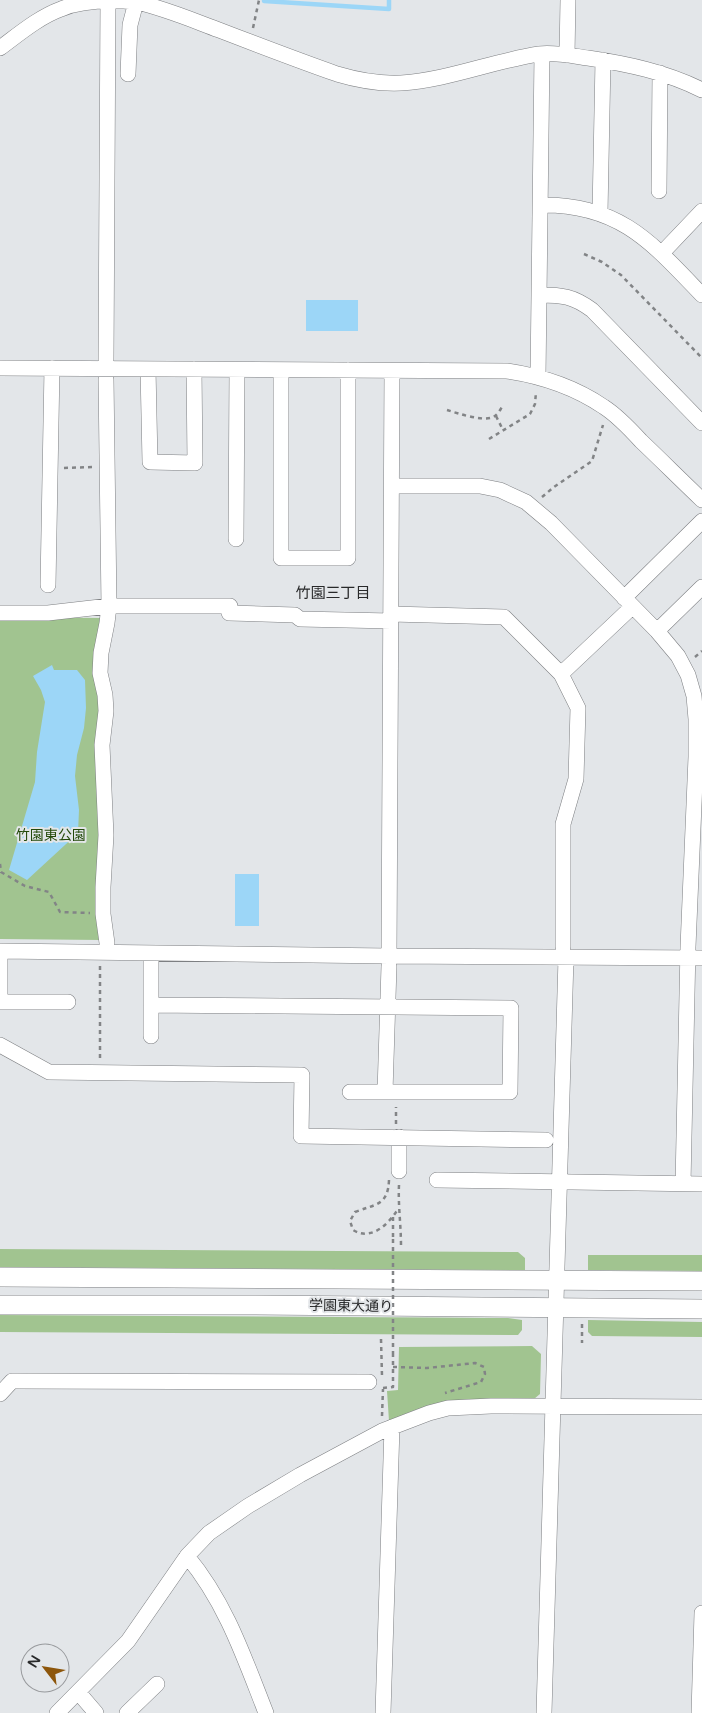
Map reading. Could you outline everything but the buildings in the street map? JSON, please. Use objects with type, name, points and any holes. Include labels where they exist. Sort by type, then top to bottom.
[{"type":"main road","name":"学園東大通り","points":[[0,1277],[702,1281]]},
{"type":"main road","name":"学園東大通り","points":[[0,1305],[266,1305],[702,1310]]},
{"type":"street","points":[[106,360],[108,0]]},
{"type":"street","points":[[0,48],[41,19],[61,9],[78,2],[108,0],[136,2],[191,19],[337,74],[360,80],[401,83],[434,78],[542,54],[603,60],[660,73],[702,90]]},
{"type":"street","points":[[567,55],[568,0]]},
{"type":"street","points":[[128,74],[130,25],[136,2]]},
{"type":"street","points":[[538,382],[542,54]]},
{"type":"street","points":[[600,214],[603,60]]},
{"type":"street","points":[[659,191],[660,73]]},
{"type":"street","points":[[541,205],[574,206],[624,224],[638,233],[699,285]]},
{"type":"street","points":[[662,253],[702,211]]},
{"type":"street","points":[[540,295],[568,296],[582,302],[702,423]]},
{"type":"street","points":[[0,368],[26,362],[52,368],[507,371],[538,382],[578,392],[605,408],[702,500]]},
{"type":"street","points":[[48,584],[52,368]]},
{"type":"street","points":[[148,369],[150,462],[195,463],[194,369]]},
{"type":"street","points":[[236,539],[237,370]]},
{"type":"street","points":[[281,370],[281,558],[348,558],[348,370]]},
{"type":"street","points":[[391,1092],[388,1007],[392,371]]},
{"type":"street","points":[[106,379],[109,606],[101,653],[100,674],[105,695],[106,711],[102,745],[106,835],[103,914],[107,944]]},
{"type":"street","points":[[392,486],[480,486],[511,495],[534,508],[657,631],[684,666],[694,696],[697,845],[695,958],[683,1184]]},
{"type":"street","points":[[561,674],[702,522]]},
{"type":"street","points":[[657,631],[702,588]]},
{"type":"street","points":[[0,613],[48,613],[109,606],[230,606],[229,613],[295,615],[300,619],[391,613],[504,617],[561,674],[578,708],[576,779],[563,824],[565,952],[544,1713]]},
{"type":"street","points":[[68,1002],[0,1002],[0,951],[389,961],[565,952],[695,958]]},
{"type":"street","points":[[151,954],[151,1036]]},
{"type":"street","points":[[151,1005],[511,1008],[510,1092],[350,1092]]},
{"type":"street","points":[[0,1045],[48,1072],[302,1075],[301,1136],[546,1140]]},
{"type":"street","points":[[399,1137],[399,1171]]},
{"type":"street","points":[[437,1180],[702,1184]]},
{"type":"street","points":[[0,1394],[9,1384],[17,1381],[376,1385]]},
{"type":"street","points":[[57,1713],[128,1640],[187,1556],[208,1533],[248,1506],[390,1421],[448,1408],[492,1406],[702,1407]]},
{"type":"street","points":[[382,1713],[390,1421]]},
{"type":"street","points":[[187,1556],[213,1591],[224,1610],[266,1713]]},
{"type":"street","points":[[699,1713],[702,1613]]},
{"type":"street","points":[[127,1713],[157,1684]]},
{"type":"street","points":[[78,1692],[96,1713]]},
{"type":"path","points":[[250,42],[259,0]]},
{"type":"path","points":[[584,254],[602,262],[621,276],[702,358]]},
{"type":"path","points":[[490,439],[530,414],[535,404],[538,382]]},
{"type":"path","points":[[447,410],[491,419],[496,416],[503,405]]},
{"type":"path","points":[[534,508],[544,494],[592,461],[604,420],[611,413]]},
{"type":"path","points":[[496,416],[504,430]]},
{"type":"path","points":[[50,468],[108,467]]},
{"type":"path","points":[[0,864],[2,872],[25,886],[49,892],[60,912],[103,914]]},
{"type":"path","points":[[100,964],[100,1072]]},
{"type":"path","points":[[391,1092],[396,1130],[399,1137]]},
{"type":"path","points":[[398,1210],[393,1217],[370,1234],[360,1235],[353,1230],[350,1221],[355,1212],[375,1206],[383,1201],[388,1191],[390,1163],[399,1154]]},
{"type":"path","points":[[399,1171],[398,1210],[401,1224],[401,1246]]},
{"type":"path","points":[[376,1385],[393,1387],[393,1217]]},
{"type":"path","points":[[582,1320],[582,1343]]},
{"type":"path","points":[[380,1339],[376,1385],[383,1413],[381,1418],[390,1421]]},
{"type":"path","points":[[393,1367],[427,1368],[474,1363],[484,1367],[485,1374],[481,1382],[437,1395]]},
{"type":"green space","name":"竹園東公園","points":[[0,617],[104,618],[100,693],[102,940],[0,939]]},
{"type":"green space","points":[[0,1249],[518,1252],[525,1258],[525,1270],[0,1267]]},
{"type":"green space","points":[[588,1255],[702,1255],[702,1271],[588,1270]]},
{"type":"green space","points":[[0,1315],[508,1318],[522,1320],[522,1330],[518,1335],[0,1332]]},
{"type":"green space","points":[[588,1320],[702,1322],[702,1337],[592,1336],[588,1332]]},
{"type":"green space","points":[[532,1346],[541,1354],[540,1394],[534,1399],[452,1401],[414,1410],[389,1421],[387,1391],[398,1390],[399,1347]]},
{"type":"water","points":[[306,300],[358,300],[358,331],[306,331]]},
{"type":"water","points":[[52,665],[54,670],[77,670],[85,680],[86,708],[84,728],[77,755],[75,776],[79,810],[78,833],[27,880],[9,870],[35,782],[37,752],[45,702],[33,676]]},
{"type":"water","points":[[235,874],[259,874],[259,926],[235,926]]},
{"type":"waterway","points":[[264,1],[389,9],[389,0]]},
{"type":"district","name":"竹園三丁目","points":[[333,593]]}]
